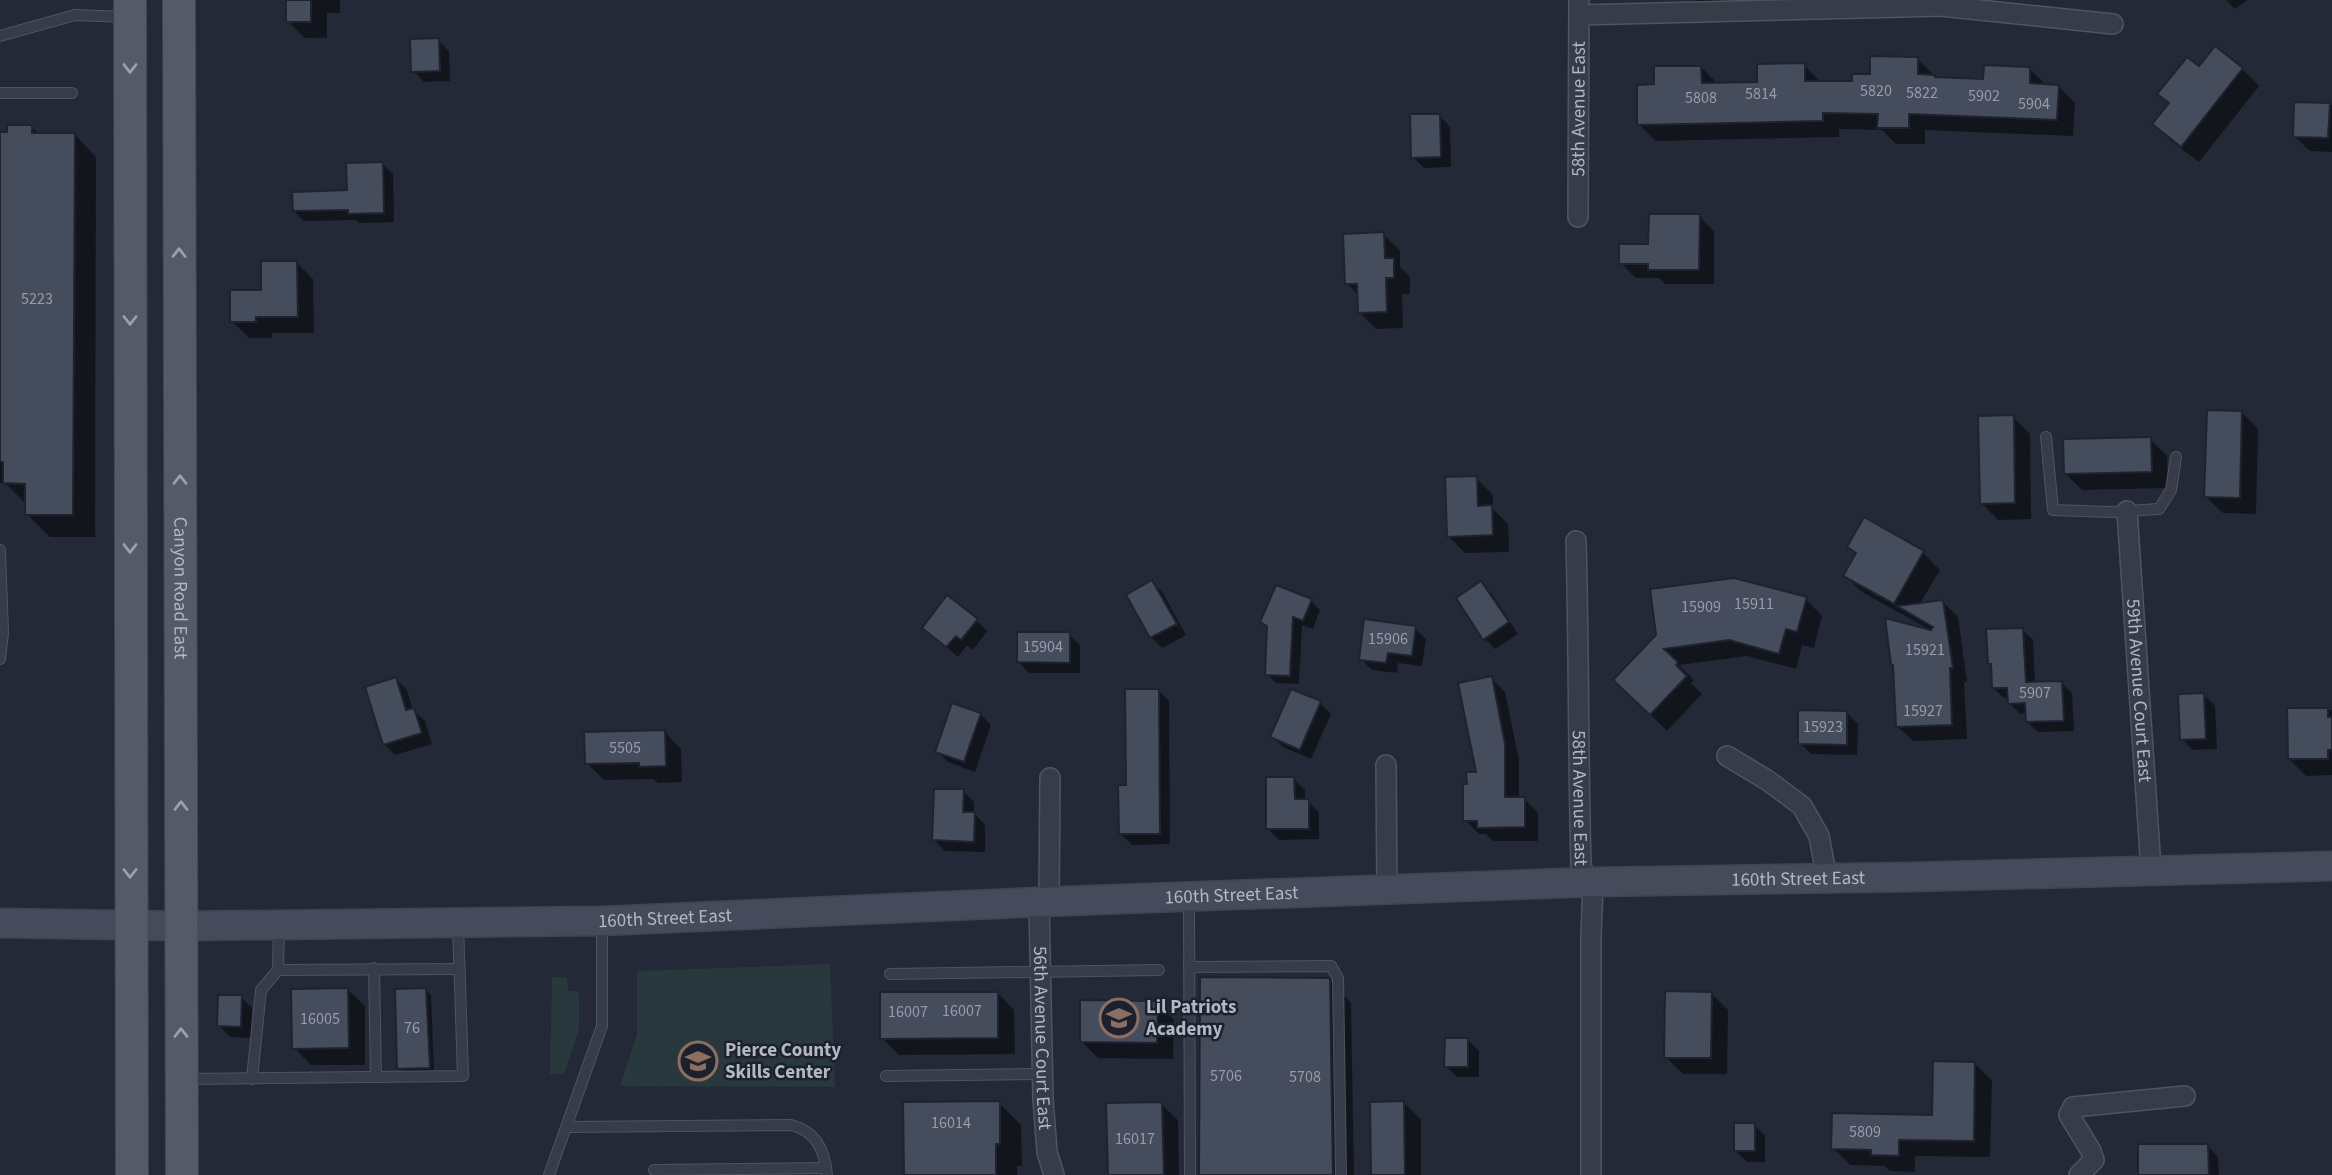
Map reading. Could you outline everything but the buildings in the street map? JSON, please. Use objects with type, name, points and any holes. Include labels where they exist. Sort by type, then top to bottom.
[{"type":"main road","name":"Canyon Road East","points":[[179,0],[182,1175]]},
{"type":"main road","points":[[130,9],[132,1175]]},
{"type":"main road","name":"160th Street East","points":[[0,923],[181,926],[602,921],[1593,882],[2332,866]]},
{"type":"street","points":[[1579,8],[1941,6],[2113,24]]},
{"type":"street","name":"58th Avenue East","points":[[1578,217],[1579,8]]},
{"type":"street","name":"59th Avenue Court East","points":[[2127,511],[2151,870]]},
{"type":"street","name":"58th Avenue East","points":[[1576,541],[1581,864],[1583,872],[1593,882],[1591,1175]]},
{"type":"street","points":[[1727,756],[1802,806],[1819,836],[1828,878]]},
{"type":"street","points":[[1386,765],[1387,890]]},
{"type":"street","name":"56th Avenue Court East","points":[[1050,778],[1041,972],[1046,1149],[1054,1175]]},
{"type":"street","points":[[2078,1175],[2094,1160],[2069,1115],[2073,1107],[2185,1096]]},
{"type":"lane","points":[[0,36],[75,15],[130,9]]},
{"type":"lane","points":[[0,93],[72,93]]},
{"type":"lane","points":[[2046,437],[2053,510],[2159,509],[2171,490],[2176,457]]},
{"type":"lane","points":[[0,550],[3,633],[0,659]]},
{"type":"lane","points":[[1189,897],[1190,1175]]},
{"type":"lane","points":[[549,1175],[602,1027],[602,921]]},
{"type":"lane","points":[[181,1079],[463,1076],[458,923]]},
{"type":"lane","points":[[252,1079],[261,990],[278,971],[279,925]]},
{"type":"lane","points":[[1189,967],[1331,966],[1335,970],[1338,978],[1341,1175]]},
{"type":"lane","points":[[374,968],[376,1077]]},
{"type":"lane","points":[[278,971],[460,969]]},
{"type":"lane","points":[[890,974],[1159,970]]},
{"type":"lane","points":[[886,1076],[1043,1074]]},
{"type":"lane","points":[[567,1127],[791,1125],[811,1133],[818,1142],[826,1171],[654,1170]]},
{"type":"shaded area","points":[[830,964],[835,1087],[620,1086],[637,1034],[637,971]]},
{"type":"shaded area","points":[[552,977],[567,978],[568,991],[577,991],[579,995],[579,1029],[564,1074],[550,1074]]},
{"type":"place","name":"Lil Patriots Academy","points":[[1119,1018]]},
{"type":"place","name":"Pierce County Skills Center","points":[[698,1061]]}]
